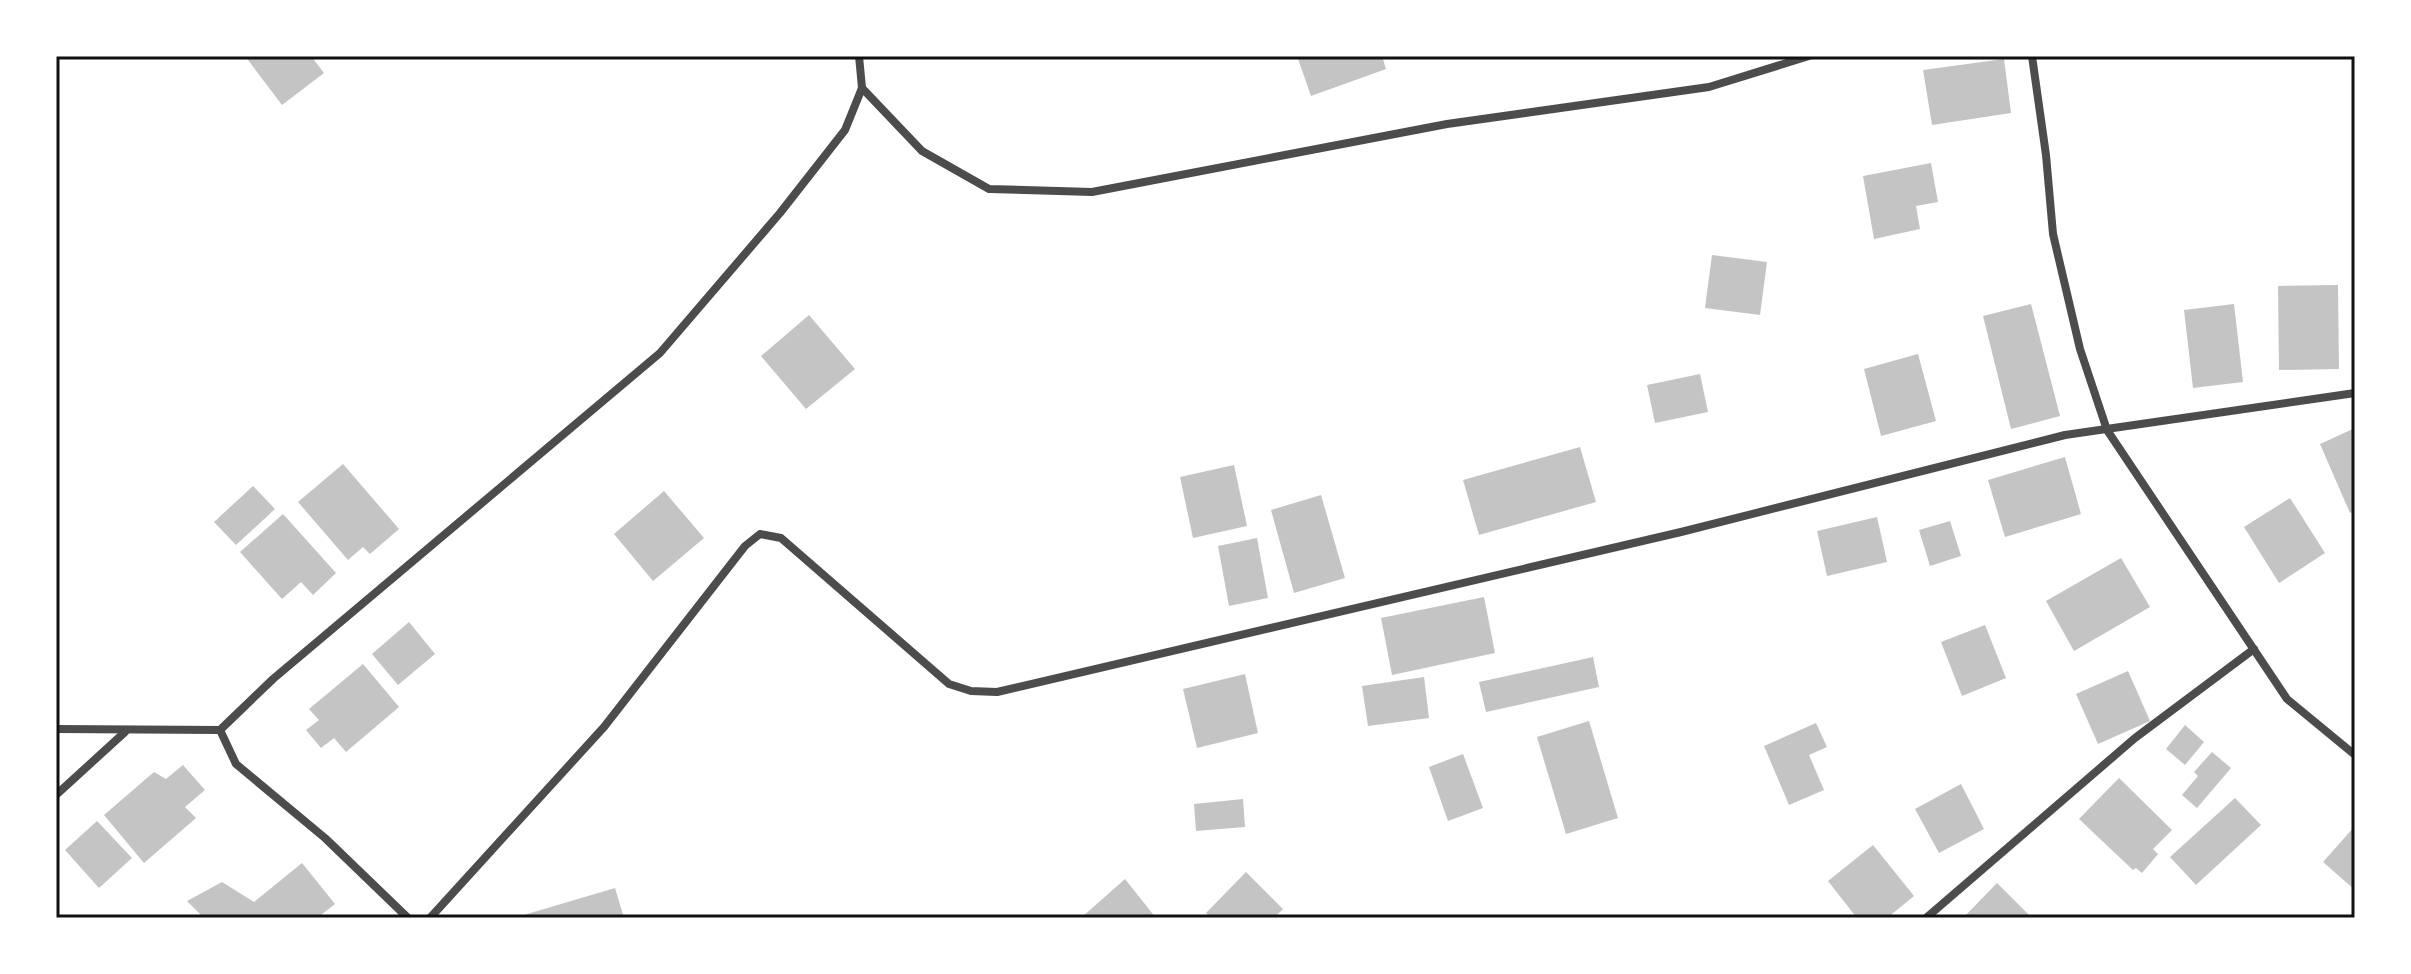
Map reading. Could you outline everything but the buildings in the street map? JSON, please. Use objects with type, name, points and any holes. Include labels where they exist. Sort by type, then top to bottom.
[{"type":"street","points":[[56,729],[220,730],[273,679],[660,353],[780,213],[845,130],[862,88],[859,56]]},
{"type":"street","points":[[862,88],[922,151],[989,189],[1092,192],[1447,124],[1709,87],[1809,56]]},
{"type":"street","points":[[2032,56],[2053,234],[2080,349],[2107,430],[2287,699],[2355,755]]},
{"type":"street","points":[[430,918],[604,727],[745,546],[760,534],[781,538],[949,684],[971,691],[997,692],[1681,532],[2065,435],[2355,393]]},
{"type":"street","points":[[1926,918],[2135,738],[2254,649]]},
{"type":"street","points":[[220,730],[236,764],[325,838],[408,918]]},
{"type":"street","points":[[56,795],[125,731]]}]
